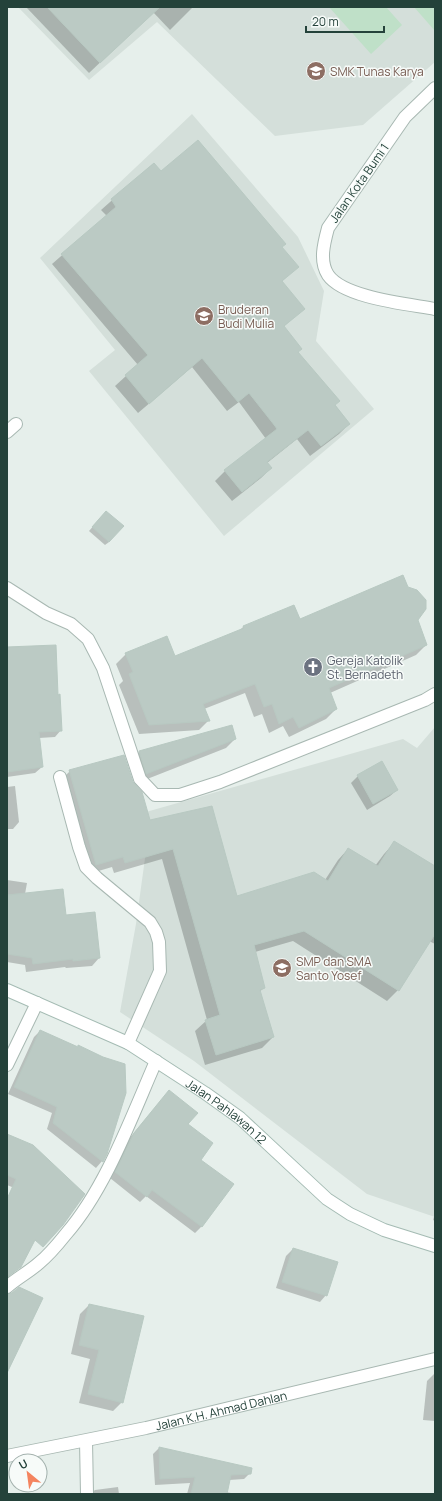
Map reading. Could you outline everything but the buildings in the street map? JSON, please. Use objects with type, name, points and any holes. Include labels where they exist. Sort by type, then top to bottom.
[{"type":"street","name":"Jalan Kota Bumi 1","points":[[435,88],[405,117],[328,228],[323,244],[323,261],[328,275],[341,287],[365,296],[435,310]]},
{"type":"street","points":[[7,588],[46,613],[71,624],[88,639],[104,668],[140,779],[155,795],[180,795],[220,782],[397,712],[435,694]]},
{"type":"street","points":[[60,778],[86,867],[150,922],[156,932],[159,942],[160,971],[128,1043]]},
{"type":"street","name":"Jalan Pahlawan 12","points":[[7,990],[128,1043],[205,1093],[240,1118],[327,1199],[350,1214],[384,1230],[435,1246]]},
{"type":"street","points":[[7,1065],[37,1003]]},
{"type":"street","points":[[7,1287],[40,1263],[66,1235],[84,1212],[99,1186],[119,1145],[156,1061]]},
{"type":"street","name":"Jalan K.H. Ahmad Dahlan","points":[[7,1456],[86,1441],[301,1392],[435,1359]]},
{"type":"street","points":[[86,1441],[87,1494]]},
{"type":"shaded area","name":"SMK Tunas Karya","points":[[18,7],[435,7],[435,62],[363,125],[275,136],[157,22],[89,80]]},
{"type":"shaded area","name":"Bruderan Budi Mulia","points":[[192,114],[298,237],[324,291],[316,341],[374,409],[224,536],[89,371],[115,350],[40,258]]},
{"type":"shaded area","name":"SMP dan SMA Santo Yosef","points":[[435,727],[435,1217],[367,1194],[194,1061],[120,1012],[136,924],[149,829],[146,812],[403,739],[417,748]]},
{"type":"green space","points":[[329,7],[386,7],[402,25],[371,54]]},
{"type":"green space","points":[[414,7],[435,7],[435,31]]},
{"type":"place","name":"SMK Tunas Karya","points":[[316,71]]},
{"type":"place","name":"Bruderan Budi Mulia","points":[[204,316]]},
{"type":"place","name":"Gereja Katolik St. Bernadeth","points":[[313,667]]},
{"type":"place","name":"SMP dan SMA Santo Yosef","points":[[282,968]]}]
